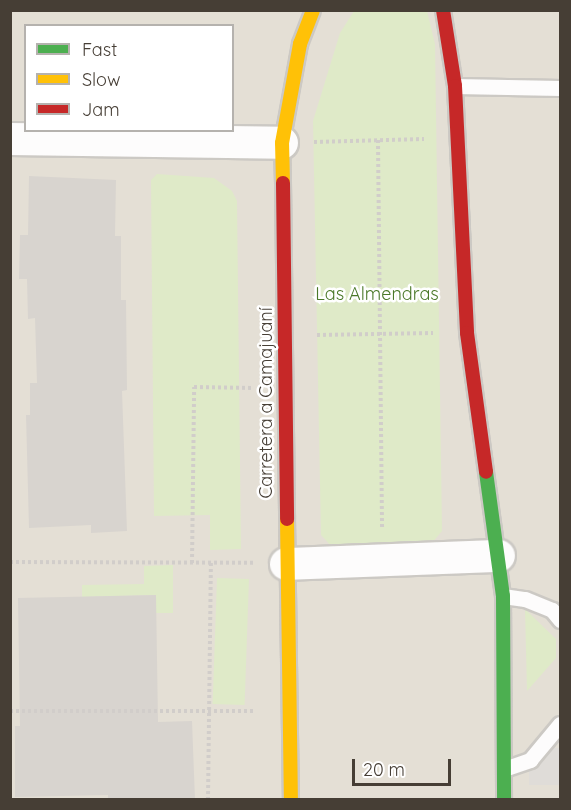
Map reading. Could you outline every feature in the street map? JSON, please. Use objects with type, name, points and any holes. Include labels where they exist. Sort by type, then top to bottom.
[{"type":"main road","name":"Carretera a Camajuaní","points":[[291,800],[282,143],[300,44],[313,10]]},
{"type":"main road","points":[[443,10],[455,86],[467,333],[503,596],[504,800]]},
{"type":"street","points":[[10,139],[282,143]]},
{"type":"street","points":[[286,564],[499,556]]},
{"type":"lane","points":[[455,86],[561,88]]},
{"type":"lane","points":[[503,596],[543,606],[561,620]]},
{"type":"lane","points":[[504,769],[530,760],[561,724]]},
{"type":"path","points":[[282,143],[457,139]]},
{"type":"path","points":[[378,141],[382,560]]},
{"type":"path","points":[[284,336],[467,333]]},
{"type":"path","points":[[192,563],[194,387],[284,388]]},
{"type":"path","points":[[10,562],[286,564]]},
{"type":"path","points":[[208,800],[211,563]]},
{"type":"path","points":[[10,711],[290,711]]},
{"type":"shaded area","points":[[10,11],[560,11],[560,799],[11,799]]},
{"type":"shaded area","points":[[529,748],[560,748],[560,785],[529,785]]},
{"type":"green space","name":"Las Almendras","points":[[354,11],[427,11],[435,44],[442,531],[432,543],[332,547],[321,535],[313,121],[340,33]]},
{"type":"green space","points":[[157,174],[214,178],[232,191],[237,201],[241,549],[210,550],[210,515],[154,516],[151,180]]},
{"type":"green space","points":[[173,565],[173,613],[156,613],[156,595],[82,597],[82,585],[144,584],[144,566]]},
{"type":"green space","points":[[217,578],[249,579],[245,705],[213,704]]},
{"type":"green space","points":[[525,609],[556,639],[556,658],[527,691]]},
{"type":"building","points":[[29,176],[116,180],[115,236],[121,236],[121,300],[126,300],[127,390],[122,391],[127,531],[91,533],[91,525],[29,528],[26,415],[30,415],[30,383],[37,383],[35,318],[28,319],[27,279],[19,279],[20,235],[28,235]]},
{"type":"building","points":[[156,595],[158,722],[192,721],[195,800],[108,800],[108,795],[15,797],[15,726],[20,726],[18,598]]},
{"type":"traffic: fast","points":[[486,472],[503,596],[504,800]]},
{"type":"traffic: slow","points":[[283,183],[282,143],[300,44],[313,10]]},
{"type":"traffic: slow","points":[[287,519],[291,800]]},
{"type":"traffic: jam","points":[[443,10],[455,86],[467,333],[486,472]]},
{"type":"traffic: jam","points":[[283,183],[287,519]]}]
